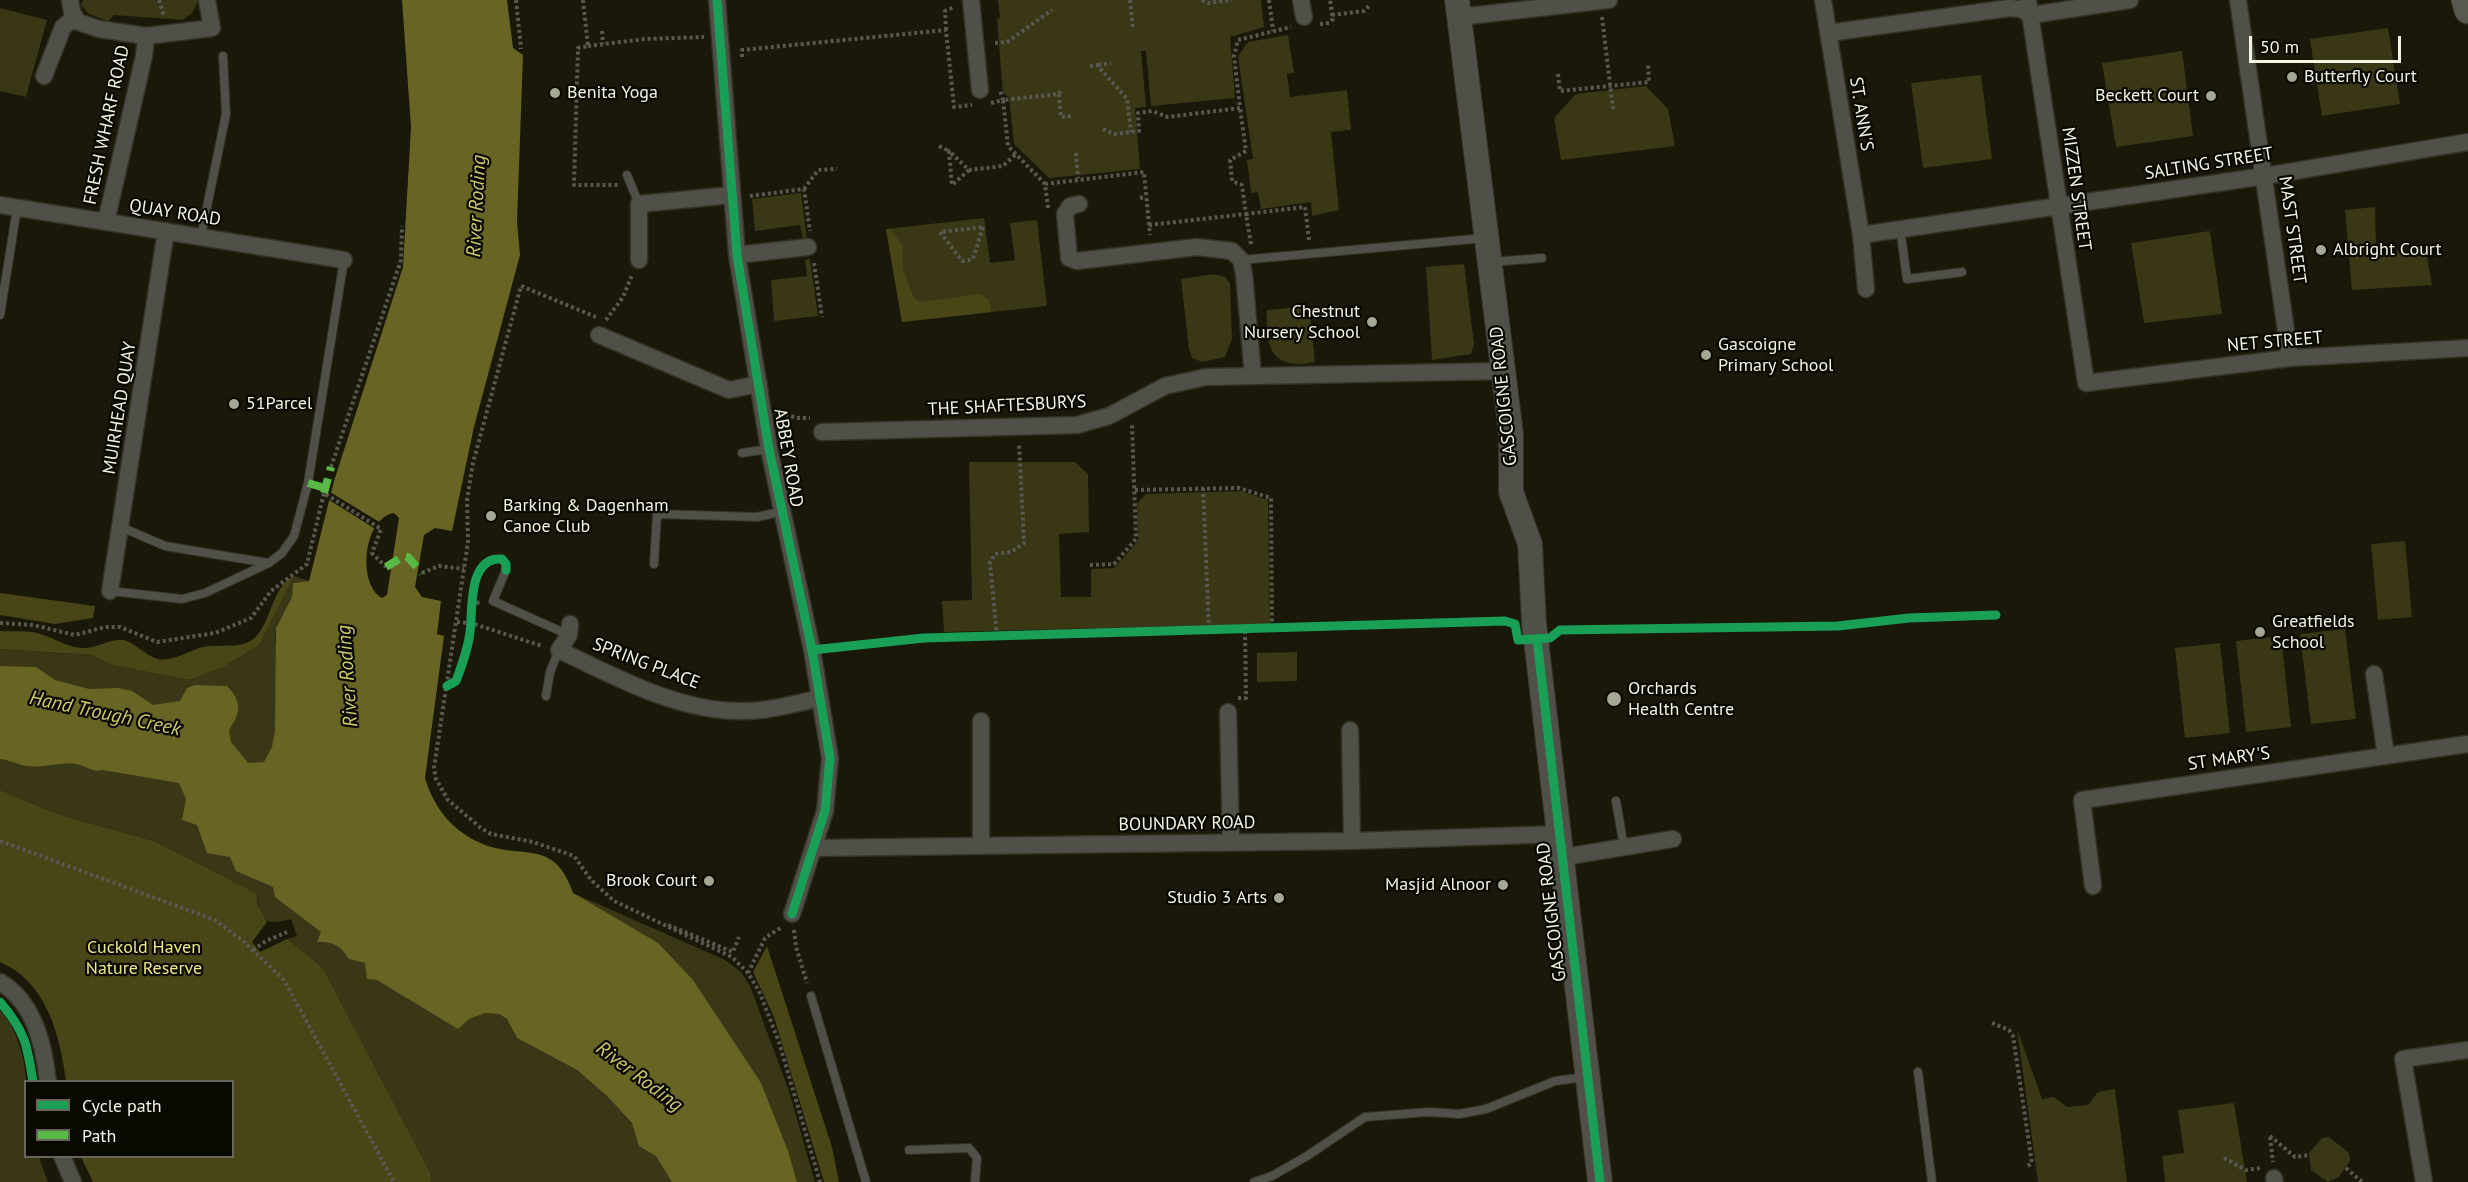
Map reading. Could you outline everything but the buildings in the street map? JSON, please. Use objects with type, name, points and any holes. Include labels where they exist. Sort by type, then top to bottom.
[{"type":"main road","points":[[2465,0],[2468,10]]},
{"type":"street","points":[[44,76],[63,27],[75,17],[70,0]]},
{"type":"street","name":"FRESH WHARF ROAD","points":[[75,17],[78,22],[99,29],[146,36],[170,35],[212,28],[207,0]]},
{"type":"street","name":"ABBEY ROAD","points":[[717,0],[740,196],[737,255],[759,384],[770,411],[769,449],[780,512],[820,698],[830,758],[825,811],[792,914]]},
{"type":"street","points":[[971,0],[980,90]]},
{"type":"street","points":[[1301,0],[1304,21]]},
{"type":"street","points":[[1458,8],[1605,0]]},
{"type":"street","name":"ST. ANN'S","points":[[1823,0],[1861,235],[1866,289]]},
{"type":"street","points":[[1828,33],[2010,8],[2130,0]]},
{"type":"street","name":"MAST STREET","points":[[2238,0],[2290,358]]},
{"type":"street","name":"MIZZEN STREET","points":[[2030,7],[2086,383]]},
{"type":"street","name":"GASCOIGNE ROAD","points":[[1458,8],[1512,442],[1511,492],[1530,544],[1532,600],[1600,1182]]},
{"type":"street","name":"FRESH WHARF ROAD","points":[[106,222],[144,56],[146,36]]},
{"type":"street","name":"SALTING STREET","points":[[1900,228],[2265,176],[2468,142]]},
{"type":"street","points":[[639,260],[639,204],[740,196]]},
{"type":"street","points":[[1079,204],[1070,206],[1065,214],[1069,258],[1077,261],[1197,247],[1232,251],[1247,259],[1253,376]]},
{"type":"street","name":"QUAY ROAD","points":[[0,205],[344,260]]},
{"type":"street","points":[[1861,235],[1900,228]]},
{"type":"street","name":"MUIRHEAD QUAY","points":[[111,591],[166,231]]},
{"type":"street","points":[[737,255],[808,247]]},
{"type":"street","points":[[599,334],[729,390],[759,384]]},
{"type":"street","name":"NET STREET","points":[[2086,383],[2290,358],[2468,348]]},
{"type":"street","name":"THE SHAFTESBURYS","points":[[820,425],[1019,427],[1093,422],[1181,380],[1253,376],[1503,371]]},
{"type":"street","name":"SPRING PLACE","points":[[569,630],[559,650],[619,679],[674,699],[713,709],[743,711],[820,698]]},
{"type":"street","points":[[2374,674],[2386,756]]},
{"type":"street","points":[[1228,712],[1231,843]]},
{"type":"street","points":[[981,721],[981,846]]},
{"type":"street","points":[[1350,730],[1352,841]]},
{"type":"street","name":"ST MARY'S","points":[[2093,886],[2082,800],[2468,744]]},
{"type":"street","name":"BOUNDARY ROAD","points":[[815,848],[1352,841],[1624,847],[1673,839]]},
{"type":"street","points":[[0,982],[24,1004],[38,1030],[48,1080]]},
{"type":"street","points":[[2424,1182],[2403,1059],[2468,1050]]},
{"type":"street","points":[[63,1158],[73,1182]]},
{"type":"lane","points":[[201,236],[226,114],[223,56]]},
{"type":"lane","points":[[627,175],[639,204]]},
{"type":"lane","points":[[0,315],[17,208]]},
{"type":"lane","points":[[1900,228],[1907,279],[1962,272]]},
{"type":"lane","points":[[1247,259],[1485,238]]},
{"type":"lane","points":[[1489,262],[1542,258]]},
{"type":"lane","points":[[111,591],[182,599],[205,594],[269,563],[282,553],[294,536],[308,483],[344,260]]},
{"type":"lane","points":[[742,453],[769,449]]},
{"type":"lane","points":[[654,564],[657,514],[757,518],[780,512]]},
{"type":"lane","points":[[121,527],[165,546],[269,563]]},
{"type":"lane","points":[[506,570],[493,601],[569,630]]},
{"type":"lane","points":[[546,696],[550,672],[559,650]]},
{"type":"lane","points":[[1616,801],[1624,847]]},
{"type":"lane","points":[[811,996],[866,1182]]},
{"type":"lane","points":[[1918,1072],[1932,1182]]},
{"type":"lane","points":[[1254,1182],[1272,1176],[1307,1156],[1365,1117],[1429,1112],[1459,1114],[1486,1109],[1555,1081],[1587,1077]]},
{"type":"lane","points":[[909,1150],[969,1148],[977,1158],[975,1182]]},
{"type":"path","points":[[516,0],[521,49]]},
{"type":"path","points":[[583,0],[588,46]]},
{"type":"path","points":[[957,0],[953,8],[945,11],[954,107],[1059,94]]},
{"type":"path","points":[[1130,0],[1133,29]]},
{"type":"path","points":[[1202,0],[1208,3],[1232,0]]},
{"type":"path","points":[[1269,0],[1273,31]]},
{"type":"path","points":[[1247,259],[1246,214],[1242,185],[1232,181],[1230,160],[1246,151],[1234,56],[1238,40],[1304,21],[1329,23],[1332,15],[1330,0]]},
{"type":"path","points":[[1605,0],[1613,109]]},
{"type":"path","points":[[1332,15],[1364,11],[1371,4]]},
{"type":"path","points":[[995,43],[1007,42],[1052,10]]},
{"type":"path","points":[[742,60],[742,50],[946,30]]},
{"type":"path","points":[[602,32],[603,44]]},
{"type":"path","points":[[621,196],[621,185],[574,185],[578,48],[603,44],[720,36]]},
{"type":"path","points":[[1090,66],[1111,63]]},
{"type":"path","points":[[1097,65],[1127,99],[1131,132]]},
{"type":"path","points":[[1558,74],[1560,92],[1649,82],[1648,65]]},
{"type":"path","points":[[1062,89],[1059,94],[1062,117],[1071,116]]},
{"type":"path","points":[[1003,100],[1008,146],[1045,184],[1049,216],[1065,214]]},
{"type":"path","points":[[1103,129],[1114,134],[1139,132],[1137,113],[1152,111],[1168,117],[1240,108]]},
{"type":"path","points":[[939,146],[969,170]]},
{"type":"path","points":[[949,152],[953,191]]},
{"type":"path","points":[[1076,153],[1078,178]]},
{"type":"path","points":[[952,185],[969,170],[1003,166],[1016,154]]},
{"type":"path","points":[[804,189],[818,171],[837,169]]},
{"type":"path","points":[[1045,184],[1078,178],[1144,172],[1151,242]]},
{"type":"path","points":[[740,196],[747,185]]},
{"type":"path","points":[[1140,198],[1146,197]]},
{"type":"path","points":[[1149,225],[1305,207],[1310,253]]},
{"type":"path","points":[[331,467],[400,260],[402,226]]},
{"type":"path","points":[[983,227],[973,259],[962,261],[940,232],[961,229],[983,227]]},
{"type":"path","points":[[627,288],[605,321],[521,286],[474,463],[467,500],[468,542],[435,768],[436,779],[448,800],[491,834],[532,842],[574,856],[591,880],[614,901],[733,952],[739,937]]},
{"type":"path","points":[[1090,565],[1114,564],[1136,539],[1132,402]]},
{"type":"path","points":[[770,411],[791,426],[816,428],[820,425]]},
{"type":"path","points":[[770,411],[820,425]]},
{"type":"path","points":[[1009,636],[992,636],[990,563],[995,554],[1011,552],[1024,543],[1019,427]]},
{"type":"path","points":[[1197,630],[1213,630],[1203,488]]},
{"type":"path","points":[[1135,490],[1239,488],[1271,498],[1246,698],[1227,698],[1228,712]]},
{"type":"path","points":[[326,494],[379,526],[381,529],[372,553],[386,567]]},
{"type":"path","points":[[422,573],[439,566],[464,569]]},
{"type":"path","points":[[470,634],[474,603],[472,590]]},
{"type":"path","points":[[456,622],[471,622],[527,642]]},
{"type":"path","points":[[1254,628],[1284,628]]},
{"type":"path","points":[[447,686],[456,681],[460,671]]},
{"type":"path","points":[[0,841],[215,920],[253,950],[284,980],[394,1182]]},
{"type":"path","points":[[792,914],[796,947],[811,996]]},
{"type":"path","points":[[662,922],[673,931],[732,957],[748,973],[759,991],[778,1041],[820,1182]]},
{"type":"path","points":[[253,950],[286,932]]},
{"type":"path","points":[[748,973],[765,938]]},
{"type":"path","points":[[1992,1023],[2009,1030],[2013,1036],[2032,1163],[2026,1167]]},
{"type":"path","points":[[2224,1158],[2246,1170],[2274,1176],[2270,1136],[2295,1156],[2309,1155]]},
{"type":"path","points":[[2346,1168],[2362,1182]]},
{"type":"shaded area","points":[[83,0],[199,0],[192,13],[183,20],[114,15],[108,21],[89,14],[81,5]]},
{"type":"shaded area","points":[[998,0],[1261,0],[1264,27],[1230,37],[1235,98],[1151,106],[1146,51],[1141,51],[1146,107],[1135,108],[1140,169],[1049,178],[1014,144],[1009,97],[1003,93],[997,20],[1000,17]]},
{"type":"shaded area","points":[[0,8],[47,20],[26,97],[0,91]]},
{"type":"shaded area","points":[[2388,28],[2400,104],[2322,116],[2310,39]]},
{"type":"shaded area","points":[[1288,35],[1294,73],[1287,74],[1290,97],[1347,90],[1351,130],[1331,132],[1339,210],[1312,216],[1311,202],[1261,209],[1258,192],[1251,193],[1247,160],[1253,159],[1238,56],[1248,42]]},
{"type":"shaded area","points":[[2182,51],[2193,136],[2116,147],[2102,63]]},
{"type":"shaded area","points":[[1981,75],[1992,159],[1923,168],[1911,83]]},
{"type":"shaded area","points":[[1646,86],[1668,109],[1675,146],[1561,160],[1554,118],[1576,94]]},
{"type":"shaded area","points":[[801,193],[807,239],[803,240],[800,225],[755,231],[752,199]]},
{"type":"shaded area","points":[[2375,207],[2376,252],[2426,250],[2432,285],[2352,290],[2345,210]]},
{"type":"shaded area","points":[[984,218],[990,263],[1015,260],[1010,223],[1037,220],[1047,306],[902,322],[886,229]]},
{"type":"shaded area","points":[[2210,231],[2222,314],[2144,323],[2131,243]]},
{"type":"shaded area","points":[[810,259],[818,316],[774,321],[771,280],[807,276],[805,260]]},
{"type":"shaded area","points":[[1464,264],[1474,344],[1471,354],[1432,360],[1426,267]]},
{"type":"shaded area","points":[[1214,274],[1225,277],[1230,283],[1232,339],[1225,357],[1202,362],[1192,358],[1189,349],[1181,279]]},
{"type":"shaded area","points":[[1309,306],[1315,362],[1301,364],[1280,360],[1270,346],[1267,310]]},
{"type":"shaded area","points":[[969,462],[1075,462],[1088,474],[1089,532],[1059,534],[1061,597],[1091,597],[1091,569],[1114,568],[1138,541],[1137,503],[1146,494],[1241,491],[1268,500],[1270,624],[944,632],[942,601],[972,600]]},
{"type":"shaded area","points":[[2405,541],[2412,617],[2378,620],[2371,544]]},
{"type":"shaded area","points":[[294,576],[309,581],[293,583],[292,597],[276,628],[275,641],[485,1013],[499,1014],[507,1019],[517,1038],[577,1070],[607,1096],[632,1123],[703,1182],[431,1182],[430,1172],[323,968],[287,939],[297,936],[291,919],[275,922],[265,919],[256,893],[154,841],[60,815],[0,790],[0,649],[91,655],[112,665],[188,680],[260,644]]},
{"type":"shaded area","points":[[2345,629],[2356,719],[2311,724],[2300,634]]},
{"type":"shaded area","points":[[2281,636],[2291,727],[2246,732],[2236,641]]},
{"type":"shaded area","points":[[2220,643],[2230,733],[2185,738],[2175,648]]},
{"type":"shaded area","points":[[1297,652],[1297,681],[1257,682],[1257,653]]},
{"type":"shaded area","points":[[425,778],[440,810],[464,834],[485,845],[499,849],[537,854],[548,858],[566,876],[573,893],[725,960],[741,972],[750,986],[789,1091],[815,1182],[774,1182],[450,953]]},
{"type":"shaded area","points":[[0,1010],[19,1043],[24,1061],[26,1080],[24,1080],[24,1158],[39,1158],[48,1182],[0,1182]]},
{"type":"shaded area","points":[[2017,1029],[2042,1099],[2054,1097],[2067,1107],[2088,1105],[2098,1092],[2115,1089],[2127,1182],[2038,1182]]},
{"type":"shaded area","points":[[2234,1103],[2247,1182],[2165,1182],[2162,1156],[2184,1153],[2178,1110]]},
{"type":"shaded area","points":[[2329,1137],[2349,1153],[2350,1161],[2339,1177],[2328,1182],[2311,1170],[2309,1153],[2322,1138]]},
{"type":"green space","points":[[886,229],[890,229],[903,246],[903,269],[914,298],[920,302],[980,294],[989,300],[991,312],[902,322]]},
{"type":"green space","points":[[294,576],[260,644],[223,667],[188,680],[112,665],[91,655],[0,649],[0,631],[37,633],[84,648],[124,640],[151,656],[161,659],[173,658],[203,647],[247,643],[259,633],[280,589]]},
{"type":"green space","points":[[0,593],[95,606],[93,618],[55,624],[0,615]]},
{"type":"green space","name":"Cuckold Haven Nature Reserve","points":[[0,790],[60,815],[154,841],[256,893],[258,906],[267,922],[252,942],[260,952],[287,939],[323,968],[430,1172],[431,1182],[93,1182],[81,1158],[234,1158],[234,1080],[66,1080],[55,1029],[40,997],[16,971],[0,962]]},
{"type":"green space","points":[[767,946],[832,1147],[839,1182],[824,1182],[774,1017],[753,972]]},
{"type":"water","points":[[402,0],[507,0],[513,48],[523,55],[517,222],[520,255],[474,427],[452,531],[435,528],[424,535],[415,587],[422,597],[441,601],[437,634],[444,636],[425,778],[429,789],[447,819],[464,834],[485,845],[499,849],[537,854],[548,858],[566,876],[573,893],[658,943],[693,980],[761,1083],[788,1151],[797,1182],[672,1182],[656,1156],[639,1146],[632,1123],[607,1096],[577,1070],[517,1038],[507,1019],[499,1014],[485,1013],[469,1019],[458,1029],[377,980],[367,979],[365,963],[349,959],[336,945],[317,942],[321,932],[275,897],[273,887],[236,871],[230,857],[207,853],[197,825],[182,820],[186,799],[179,783],[103,770],[96,771],[76,764],[27,766],[0,759],[0,666],[36,667],[55,680],[89,689],[118,688],[132,691],[153,705],[180,701],[187,688],[195,685],[227,686],[232,691],[238,707],[238,713],[229,730],[231,742],[248,763],[264,762],[272,747],[275,731],[276,628],[292,597],[293,583],[309,581],[334,481],[403,267],[411,127]],"holes":[[[394,513],[399,518],[387,595],[382,598],[374,591],[369,580],[367,552],[376,526],[384,518]]]},
{"type":"pier","points":[[330,492],[381,523],[377,530],[326,498]]},
{"type":"marked path","points":[[324,493],[331,467]]},
{"type":"marked path","points":[[308,483],[325,488]]},
{"type":"marked path","points":[[386,567],[404,556],[408,557],[422,573]]},
{"type":"cycle path","points":[[717,0],[737,255],[769,449],[812,650],[830,758],[825,811],[792,914]]},
{"type":"cycle path","points":[[447,686],[456,681],[466,651],[477,576],[483,566],[491,560],[502,559],[506,564],[506,570]]},
{"type":"cycle path","points":[[812,650],[924,638],[1505,621],[1515,624],[1518,640],[1550,638],[1560,630],[1838,626],[1909,618],[1996,615]]},
{"type":"cycle path","points":[[1537,639],[1600,1182]]},
{"type":"cycle path","points":[[0,1002],[24,1039],[33,1080]]},
{"type":"place","name":"Butterfly Court","points":[[2292,77]]},
{"type":"place","name":"Benita Yoga","points":[[555,93]]},
{"type":"place","name":"Beckett Court","points":[[2211,96]]},
{"type":"place","name":"Albright Court","points":[[2321,250]]},
{"type":"place","name":"Chestnut Nursery School","points":[[1372,322]]},
{"type":"place","name":"Gascoigne Primary School","points":[[1706,355]]},
{"type":"place","name":"51Parcel","points":[[234,404]]},
{"type":"place","name":"Barking & Dagenham Canoe Club","points":[[491,516]]},
{"type":"place","name":"Greatfields School","points":[[2260,632]]},
{"type":"place","name":"Orchards Health Centre","points":[[1614,699]]},
{"type":"place","name":"Brook Court","points":[[709,881]]},
{"type":"place","name":"Masjid Alnoor","points":[[1503,885]]},
{"type":"place","name":"Studio 3 Arts","points":[[1279,898]]},
{"type":"water label","name":"River Roding","points":[[477,206]]},
{"type":"water label","name":"River Roding","points":[[348,676]]},
{"type":"water label","name":"Hand Trough Creek","points":[[105,714]]},
{"type":"water label","name":"River Roding","points":[[639,1077]]}]
